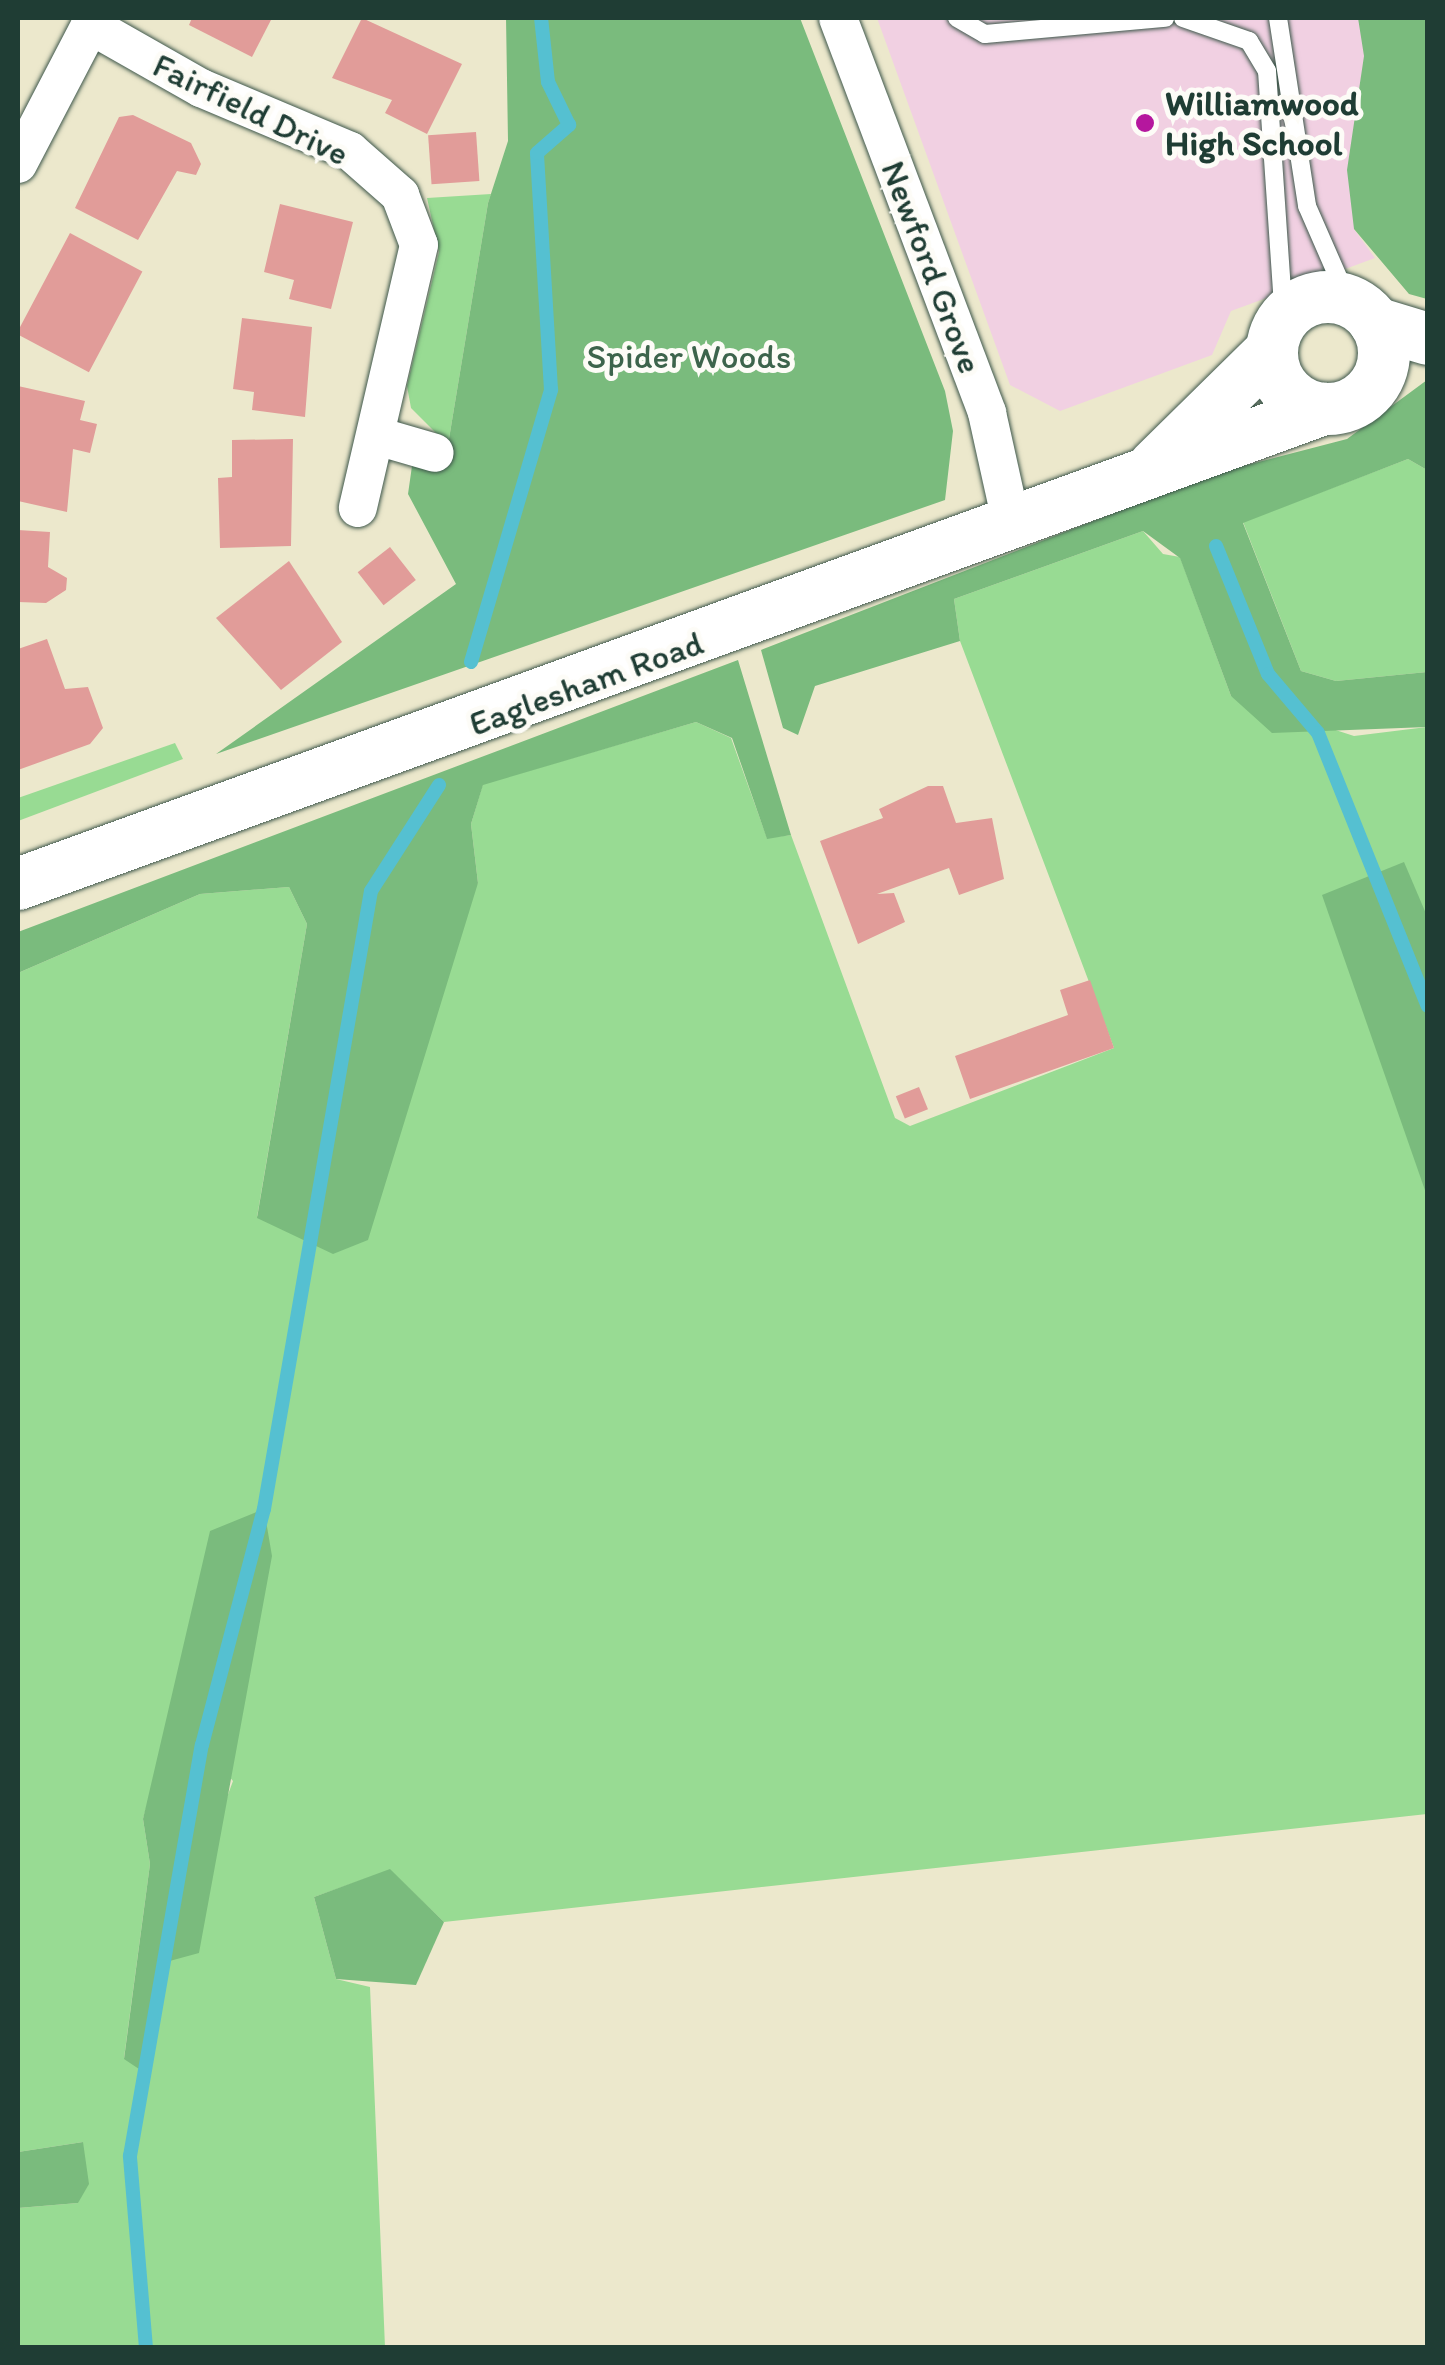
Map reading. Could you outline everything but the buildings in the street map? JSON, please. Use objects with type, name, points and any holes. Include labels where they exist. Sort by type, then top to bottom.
[{"type":"main road","points":[[1428,339],[1361,312],[1312,299],[1278,334],[1292,396],[1324,409],[1357,401],[1380,375],[1428,352]]},
{"type":"main road","points":[[1361,312],[1380,375]]},
{"type":"main road","name":"Eaglesham Road","points":[[1150,470],[1278,334]]},
{"type":"main road","name":"Eaglesham Road","points":[[18,884],[714,638],[1010,522],[1324,409]]},
{"type":"street","name":"Newford Grove","points":[[838,18],[987,412],[1010,522]]},
{"type":"street","name":"Fairfield Drive","points":[[18,164],[92,21],[202,88],[350,151],[400,195],[419,245],[378,436],[358,508]]},
{"type":"street","points":[[378,436],[435,453]]},
{"type":"lane","points":[[957,18],[985,34],[1166,18]]},
{"type":"lane","points":[[1183,18],[1249,41],[1268,71],[1278,334]]},
{"type":"lane","points":[[1278,18],[1307,206],[1361,312]]},
{"type":"shaded area","name":"Williamwood High School","points":[[877,18],[1397,18],[1354,229],[1375,258],[1231,311],[1212,355],[1060,411],[1010,385]]},
{"type":"green space","name":"Spider Woods","points":[[506,18],[800,18],[945,391],[953,431],[945,500],[216,754],[456,584],[408,494],[412,466],[441,470],[448,445],[488,203],[508,141]]},
{"type":"green space","points":[[1358,18],[1427,18],[1427,299],[1409,294],[1354,229],[1347,170],[1364,56]]},
{"type":"green space","points":[[491,194],[448,445],[411,408],[407,386],[439,252],[427,198]]},
{"type":"green space","points":[[1427,380],[1427,470],[1408,459],[1243,523],[1301,671],[1336,681],[1427,672],[1427,727],[1272,733],[1231,696],[1180,558],[1143,531],[954,599],[960,641],[815,686],[798,735],[783,728],[761,650],[1220,472],[1347,439]]},
{"type":"green space","points":[[1408,459],[1427,470],[1427,672],[1336,681],[1301,671],[1243,522]]},
{"type":"green space","points":[[1143,531],[1163,554],[1180,557],[1231,696],[1354,736],[1427,727],[1427,1814],[444,1922],[390,1870],[314,1897],[336,1979],[370,1987],[385,2347],[18,2348],[18,2208],[78,2203],[83,2142],[18,2152],[18,973],[200,894],[289,887],[307,924],[257,1217],[478,883],[471,824],[483,784],[696,722],[731,738],[767,838],[791,835],[895,1118],[910,1126],[1114,1048],[960,641],[954,599]],"holes":[[[173,1713],[233,1781],[166,1962],[145,2072],[124,2058],[150,1864],[143,1819]]]},
{"type":"green space","points":[[738,660],[791,835],[767,839],[732,738],[696,722],[483,785],[471,824],[478,883],[368,1240],[333,1254],[257,1218],[307,924],[289,887],[200,894],[18,973],[18,932]]},
{"type":"green space","points":[[175,743],[183,759],[18,821],[18,798]]},
{"type":"green space","points":[[1404,862],[1427,916],[1427,1196],[1322,895]]},
{"type":"green space","points":[[264,1509],[272,1556],[199,1953],[166,1962],[145,2073],[124,2059],[150,1864],[143,1819],[210,1531]]},
{"type":"green space","points":[[390,1869],[444,1922],[416,1985],[336,1979],[314,1897]]},
{"type":"green space","points":[[83,2142],[89,2184],[78,2203],[18,2208],[18,2152]]},
{"type":"waterway","points":[[471,662],[551,390],[537,153],[569,125],[548,82],[541,18]]},
{"type":"waterway","points":[[1216,546],[1268,674],[1318,733],[1428,1006]]},
{"type":"waterway","points":[[146,2348],[130,2156],[202,1745],[264,1509],[371,891],[439,785]]},
{"type":"place","name":"Williamwood High School","points":[[1145,123]]}]
